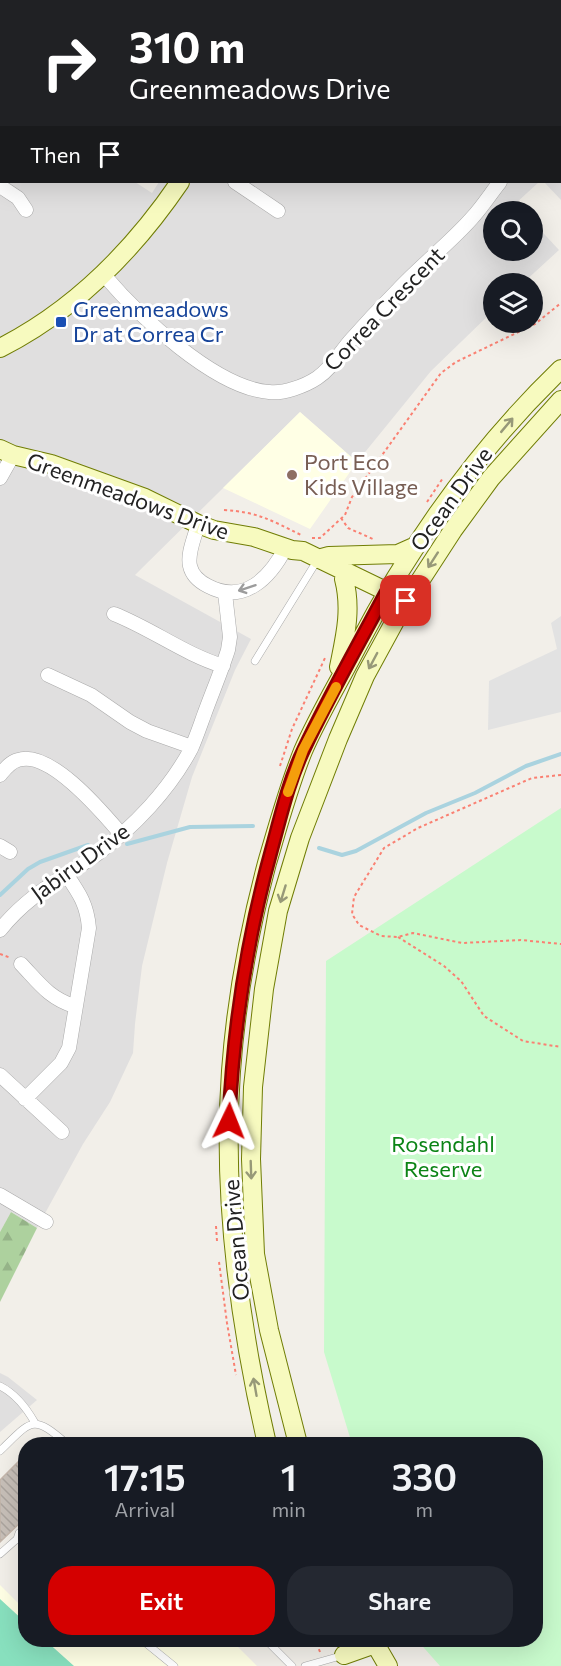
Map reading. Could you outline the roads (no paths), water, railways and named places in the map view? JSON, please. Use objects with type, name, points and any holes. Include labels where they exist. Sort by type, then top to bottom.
[{"type":"main road","points":[[0,348],[45,323],[105,275],[141,234],[179,183]]},
{"type":"main road","name":"Ocean Drive","points":[[265,1437],[237,1283],[229,1121],[238,1001],[263,879],[284,804],[303,750],[384,596],[435,517],[487,449],[514,417],[561,369]]},
{"type":"main road","name":"Ocean Drive","points":[[296,1437],[269,1330],[255,1254],[251,1159],[253,1087],[264,989],[278,911],[300,838],[351,707],[365,676],[404,605],[491,477],[561,400]]},
{"type":"main road","name":"Greenmeadows Drive","points":[[6,452],[51,464],[145,498],[214,530],[254,537],[289,549],[303,551],[344,579],[404,605]]},
{"type":"main road","points":[[316,561],[329,556],[398,554],[416,546]]},
{"type":"main road","name":"Greenmeadows Drive","points":[[316,561],[384,596]]},
{"type":"main road","points":[[338,684],[348,616],[348,596],[344,579]]},
{"type":"main road","points":[[343,1654],[361,1647]]},
{"type":"main road","points":[[377,1647],[388,1666]]},
{"type":"street","points":[[236,183],[278,211]]},
{"type":"street","name":"Correa Crescent","points":[[105,275],[145,319],[186,353],[248,388],[270,393],[291,389],[316,379],[330,367],[398,289],[472,218],[499,183]]},
{"type":"street","points":[[0,186],[18,198],[26,210]]},
{"type":"street","points":[[0,478],[6,452]]},
{"type":"street","points":[[198,524],[190,555],[189,564],[192,572],[202,583],[225,593],[246,590],[259,584],[289,549]]},
{"type":"street","name":"Jabiru Drive","points":[[0,930],[23,904],[97,854],[121,834],[140,817],[164,789],[192,747],[223,666],[230,637],[225,593]]},
{"type":"street","points":[[114,614],[136,623],[196,657],[223,666]]},
{"type":"street","points":[[48,675],[91,694],[130,722],[192,747]]},
{"type":"street","points":[[0,775],[16,760],[23,758],[43,763],[65,776],[85,793],[121,834]]},
{"type":"street","points":[[24,1099],[66,1057],[73,1028],[74,1006],[89,928],[88,914],[83,900],[66,873]]},
{"type":"street","points":[[21,964],[50,996],[74,1006]]},
{"type":"street","points":[[0,1075],[62,1132]]},
{"type":"street","points":[[0,1195],[46,1222]]},
{"type":"lane","points":[[255,661],[316,561]]},
{"type":"lane","points":[[0,1386],[26,1407],[35,1423]]},
{"type":"lane","points":[[0,1451],[22,1430],[35,1423],[42,1424],[58,1437]]},
{"type":"lane","points":[[0,1554],[18,1536]]},
{"type":"lane","points":[[150,1647],[174,1666]]},
{"type":"lane","points":[[273,1647],[292,1666]]},
{"type":"lane","points":[[305,1666],[343,1654]]},
{"type":"waterway","points":[[319,848],[342,855],[356,851],[426,813],[475,793],[526,766],[561,754]]},
{"type":"waterway","points":[[127,844],[190,827],[253,826]]},
{"type":"waterway","points":[[0,895],[28,869],[40,862],[88,845]]},
{"type":"place","name":"Greenmeadows Dr at Correa Cr","points":[[61,322]]},
{"type":"place","name":"Port Eco Kids Village","points":[[292,475]]},
{"type":"park label","name":"Rosendahl Reserve","points":[[443,1156]]}]
